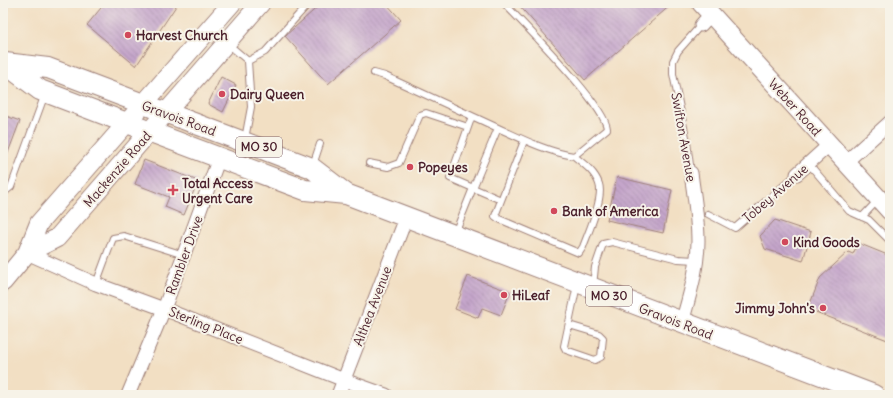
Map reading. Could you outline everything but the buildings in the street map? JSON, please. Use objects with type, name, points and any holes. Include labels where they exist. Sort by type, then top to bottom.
[{"type":"main road","name":"Mackenzie Road","points":[[3,282],[27,253],[39,223],[232,3]]},
{"type":"main road","name":"Mackenzie Road","points":[[27,253],[57,238],[261,3]]},
{"type":"main road","name":"Weber Road","points":[[704,14],[884,205]]},
{"type":"main road","name":"Gravois Road","points":[[4,63],[48,68],[244,142],[312,168],[346,194],[682,324],[874,395]]},
{"type":"main road","name":"Gravois Road","points":[[4,63],[40,90],[126,123],[304,190],[346,194]]},
{"type":"street","points":[[845,163],[890,122]]},
{"type":"street","name":"Tobey Avenue","points":[[797,174],[829,145]]},
{"type":"street","name":"Rambler Drive","points":[[128,395],[164,308],[219,158]]},
{"type":"street","name":"Swifton Avenue","points":[[691,173],[696,208],[698,243],[694,266]]},
{"type":"street","name":"Tobey Avenue","points":[[696,208],[708,214]]},
{"type":"street","name":"Althea Avenue","points":[[338,395],[406,218]]},
{"type":"street","name":"Sterling Place","points":[[27,253],[96,284],[164,308],[344,380],[386,395]]},
{"type":"street","points":[[682,324],[694,266]]},
{"type":"lane","points":[[248,61],[265,52],[309,3]]},
{"type":"lane","points":[[504,3],[585,92],[606,122],[607,129],[574,156]]},
{"type":"lane","name":"Swifton Avenue","points":[[691,173],[688,142],[673,74],[673,61],[678,51],[704,14]]},
{"type":"lane","points":[[227,43],[248,61],[251,107],[244,142]]},
{"type":"lane","points":[[374,73],[385,76],[524,140],[565,155],[574,156],[594,174],[600,189],[599,198],[583,248],[579,253],[495,216],[524,140]]},
{"type":"lane","points":[[3,190],[6,191],[11,188],[46,92]]},
{"type":"lane","points":[[369,163],[388,167],[399,163],[420,115],[426,113],[468,127]]},
{"type":"lane","points":[[472,116],[450,178],[501,200]]},
{"type":"lane","points":[[454,235],[498,128]]},
{"type":"lane","points":[[312,168],[320,144]]},
{"type":"lane","points":[[809,164],[849,210],[869,220],[888,239]]},
{"type":"lane","name":"Tobey Avenue","points":[[708,214],[735,228],[797,174]]},
{"type":"lane","points":[[862,217],[884,205]]},
{"type":"lane","points":[[96,284],[114,238],[124,236],[184,255]]},
{"type":"lane","points":[[569,325],[599,334],[603,338],[601,356],[596,360],[566,350],[564,346],[569,325],[585,286],[595,267],[603,244],[612,242],[625,244],[678,259],[694,266]]},
{"type":"place","name":"Harvest Church","points":[[128,35]]},
{"type":"place","name":"Dairy Queen","points":[[222,94]]},
{"type":"place","name":"Popeyes","points":[[410,167]]},
{"type":"place","name":"Total Access Urgent Care","points":[[173,190]]},
{"type":"place","name":"Bank of America","points":[[554,211]]},
{"type":"place","name":"Kind Goods","points":[[785,242]]},
{"type":"place","name":"HiLeaf","points":[[504,295]]},
{"type":"place","name":"Jimmy John's","points":[[823,308]]}]
